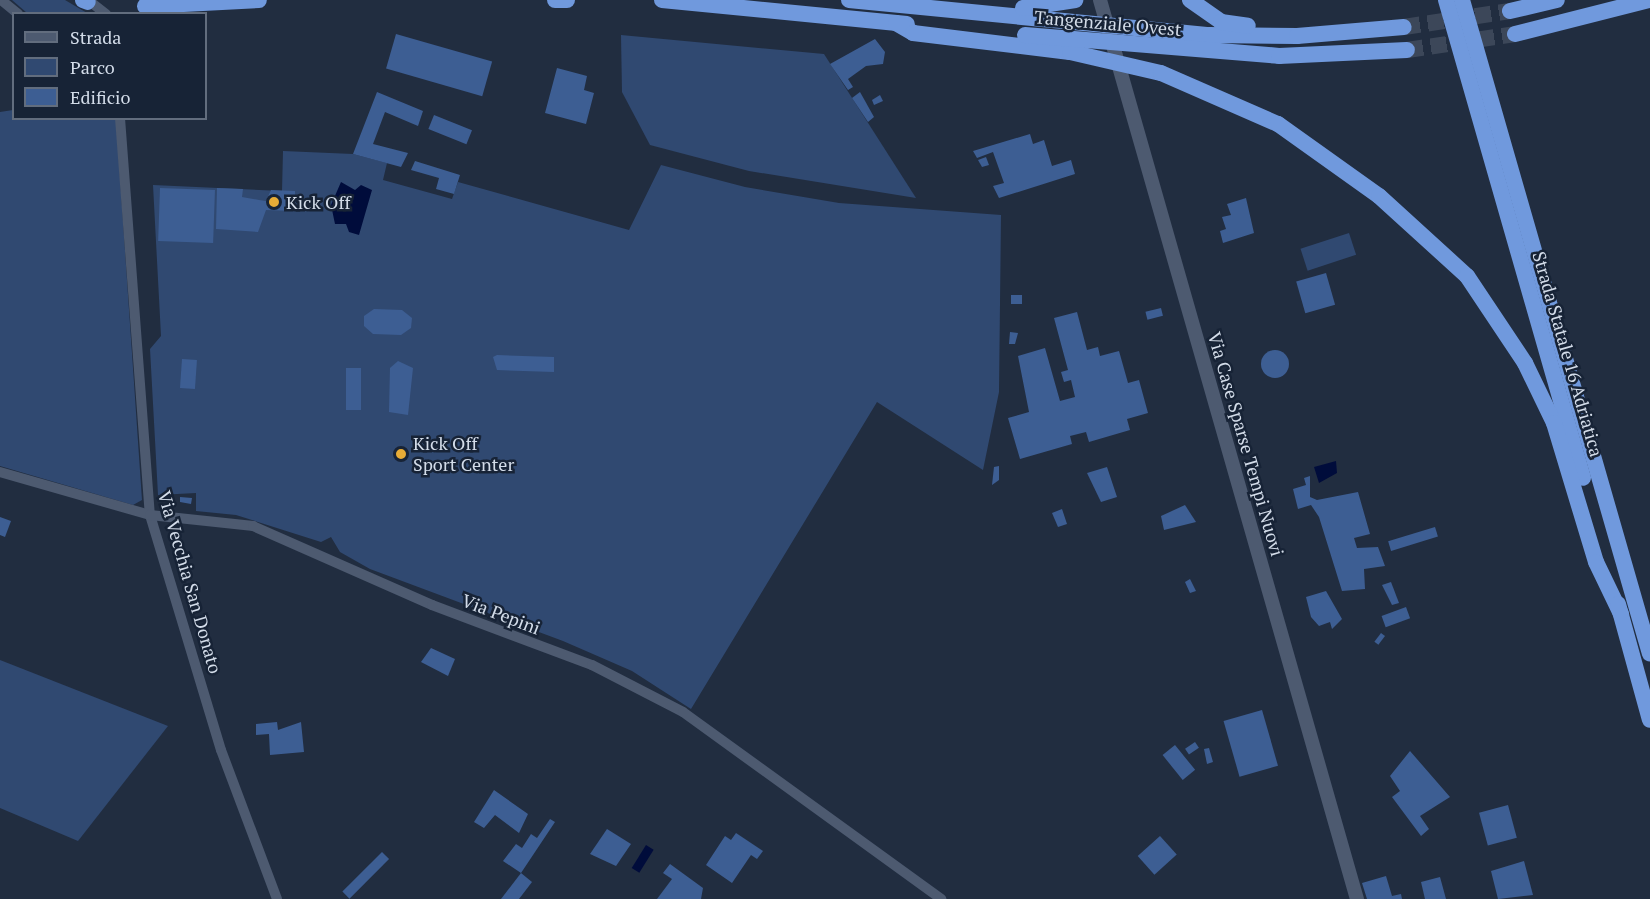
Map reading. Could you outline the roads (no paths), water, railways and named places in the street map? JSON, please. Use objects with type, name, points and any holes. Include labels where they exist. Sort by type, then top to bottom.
[{"type":"highway","points":[[143,7],[260,0]]},
{"type":"highway","points":[[555,0],[567,0]]},
{"type":"highway","name":"Tangenziale Ovest","points":[[662,0],[897,23],[1070,46],[1149,47],[1279,56],[1407,50]]},
{"type":"highway","name":"Tangenziale Ovest","points":[[858,0],[1142,31],[1297,36],[1404,27]]},
{"type":"highway","points":[[936,0],[1026,9],[1058,6],[1075,0]]},
{"type":"highway","points":[[1190,0],[1233,26],[1373,22],[1384,29]]},
{"type":"highway","points":[[1437,0],[1461,61]]},
{"type":"highway","name":"Strada Statale 16 Adriatica","points":[[1446,0],[1461,61],[1650,720]]},
{"type":"highway","name":"Strada Statale 16 Adriatica","points":[[1462,0],[1650,654]]},
{"type":"highway","points":[[1516,5],[1557,0]]},
{"type":"highway","points":[[1515,34],[1649,0]]},
{"type":"highway","points":[[1070,46],[1151,70],[1232,102],[1308,142],[1396,210],[1467,276],[1541,393],[1596,562],[1621,614]]},
{"type":"street","points":[[1,0],[16,12]]},
{"type":"street","name":"Via Case Sparse Tempi Nuovi","points":[[1100,0],[1357,899]]},
{"type":"street","name":"Via Vecchia San Donato","points":[[120,120],[150,515],[221,750],[277,899]]},
{"type":"street","name":"Via Pepini","points":[[0,472],[150,515],[253,526],[432,605],[592,665],[683,712],[940,899]]},
{"type":"tunnel","points":[[1404,27],[1510,11]]},
{"type":"tunnel","points":[[1407,50],[1515,34]]},
{"type":"place","name":"Kick Off","points":[[274,202]]},
{"type":"place","name":"Kick Off Sport Center","points":[[401,454]]}]
